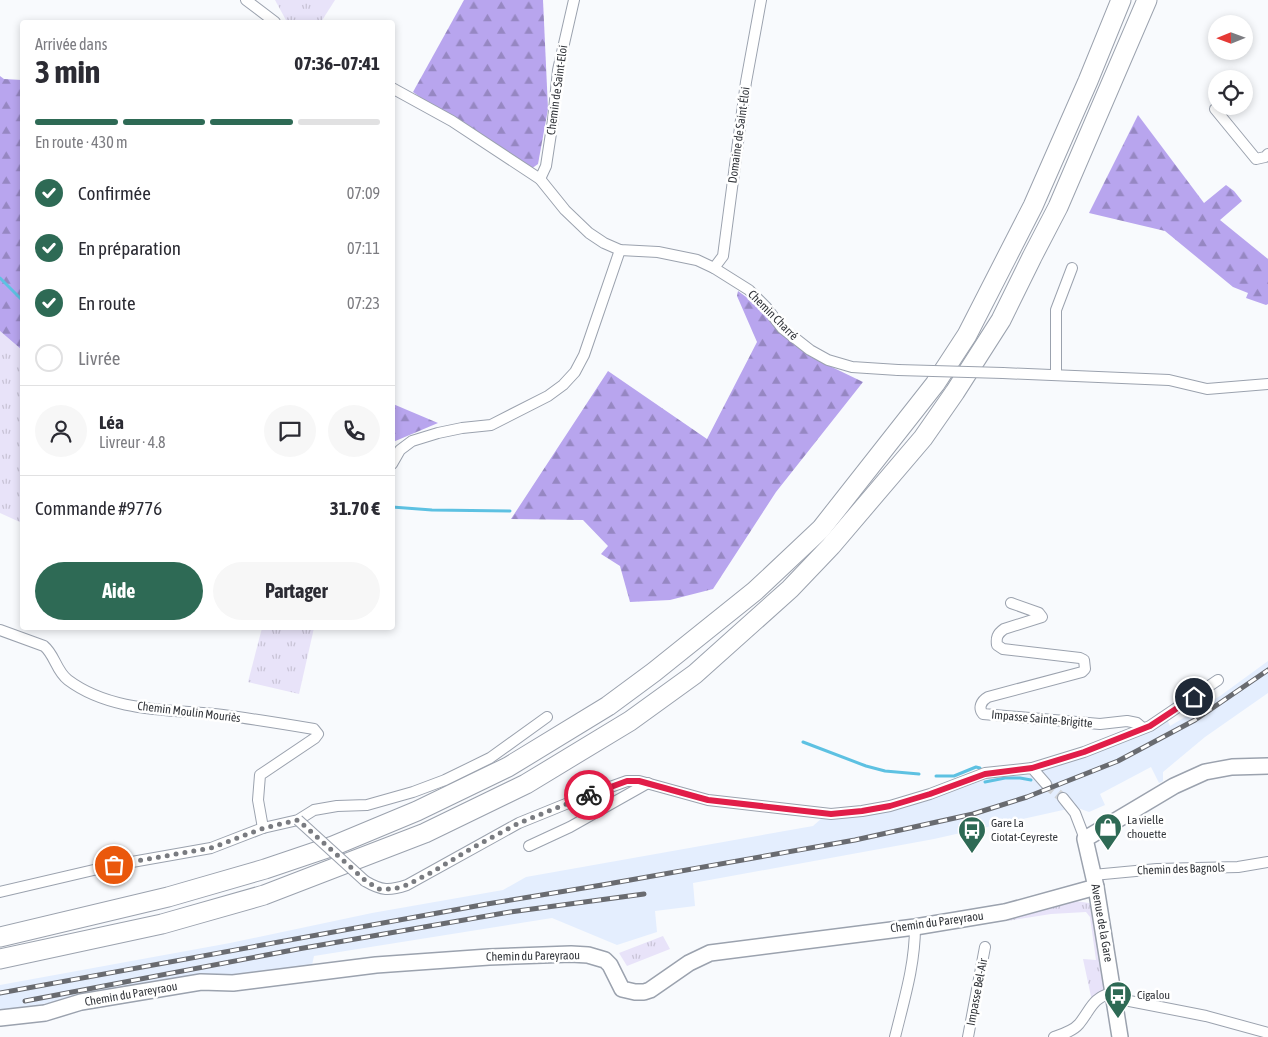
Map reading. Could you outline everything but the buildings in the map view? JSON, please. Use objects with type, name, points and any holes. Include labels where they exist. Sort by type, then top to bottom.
[{"type":"highway","points":[[0,937],[168,897],[264,869],[333,846],[417,811],[508,767],[608,706],[654,672],[755,591],[820,529],[935,384],[967,335],[1033,206],[1121,0]]},
{"type":"highway","points":[[0,959],[162,924],[264,895],[425,833],[526,784],[630,721],[695,674],[790,589],[831,546],[923,438],[955,392],[1001,320],[1058,208],[1147,0]]},
{"type":"street","points":[[246,0],[272,20]]},
{"type":"street","name":"Chemin de Saint-Eloi","points":[[540,179],[546,166],[558,70],[574,0]]},
{"type":"street","name":"Domaine de Saint-Éloi","points":[[714,268],[723,256],[746,82],[761,0]]},
{"type":"street","name":"Chemin Charré","points":[[395,90],[452,121],[540,179],[565,210],[589,234],[620,250],[668,254],[697,260],[714,268],[749,290],[766,307],[782,328],[810,350],[828,360],[852,367],[898,370],[1169,380],[1207,389],[1268,384]]},
{"type":"street","points":[[1220,115],[1256,159],[1265,157],[1268,154]]},
{"type":"street","points":[[395,459],[400,450],[412,441],[462,428],[490,426],[548,396],[576,372],[584,356],[620,250]]},
{"type":"street","points":[[1056,375],[1056,310],[1072,268]]},
{"type":"street","name":"Impasse Sainte-Brigitte","points":[[1011,603],[1039,613],[1042,617],[1004,629],[998,633],[996,638],[998,645],[1003,649],[1080,658],[1084,660],[1085,669],[1082,672],[984,699],[980,707],[983,714],[1100,724],[1127,721],[1137,723],[1144,728]]},
{"type":"street","name":"Chemin Moulin Mouriès","points":[[0,630],[44,646],[49,650],[58,668],[67,679],[95,695],[121,703],[153,709],[223,715],[314,729],[318,734],[316,738],[260,775],[258,800],[264,828]]},
{"type":"street","points":[[298,820],[366,881],[379,889],[394,889],[407,885],[519,823],[627,781],[648,783],[708,800],[831,814],[862,811],[890,806],[930,794],[985,774],[1032,768],[1084,752],[1144,728],[1218,680]]},
{"type":"street","points":[[0,892],[114,865],[211,848],[264,828],[298,820],[314,810],[367,804],[413,792],[445,780],[490,758],[547,717]]},
{"type":"street","points":[[1063,798],[1075,813],[1084,839],[1174,786],[1205,772],[1232,767],[1268,766]]},
{"type":"street","points":[[1032,768],[1046,784]]},
{"type":"street","points":[[529,846],[570,827],[648,783]]},
{"type":"street","name":"Avenue de la Gare","points":[[1084,839],[1095,881],[1120,1037]]},
{"type":"street","name":"Chemin des Bagnols","points":[[1095,881],[1157,869],[1238,867],[1268,862]]},
{"type":"street","name":"Chemin du Pareyraou","points":[[0,1018],[46,1014],[81,1002],[201,982],[233,983],[376,965],[570,954],[588,955],[606,960],[622,989],[628,992],[644,992],[650,990],[689,963],[710,953],[915,927],[1005,912],[1095,881]]},
{"type":"street","points":[[895,1037],[912,970],[915,927]]},
{"type":"street","name":"Impasse Bel-Air","points":[[968,1037],[985,947]]},
{"type":"street","points":[[1054,1037],[1075,1028],[1093,1003],[1100,997],[1114,995],[1206,1016],[1268,1033]]},
{"type":"shaded area","points":[[1268,661],[1268,693],[1205,737],[1163,772],[1163,781],[1159,783],[1151,767],[1100,794],[1105,805],[1089,812],[1078,808],[1063,810],[934,839],[693,883],[695,906],[655,911],[657,932],[617,945],[552,918],[314,956],[312,965],[209,977],[0,1011],[0,985],[230,943],[372,913],[503,890],[526,877],[813,826],[822,818],[905,808],[986,777],[1030,775],[1167,719],[1170,726],[1220,696]]},
{"type":"green space","points":[[275,0],[335,0],[322,20],[286,20]]},
{"type":"green space","points":[[464,0],[543,0],[548,109],[538,164],[531,169],[439,111],[413,92]]},
{"type":"green space","points":[[0,76],[4,79],[20,80],[20,348],[0,331]]},
{"type":"green space","points":[[1138,115],[1204,203],[1226,185],[1242,201],[1220,220],[1268,259],[1268,304],[1246,298],[1248,293],[1233,287],[1165,231],[1089,213]]},
{"type":"green space","points":[[738,291],[757,305],[787,339],[811,357],[863,382],[776,492],[713,589],[670,600],[630,602],[620,566],[601,554],[608,546],[583,520],[511,519],[608,371],[707,439],[757,342],[737,296]]},
{"type":"green space","points":[[0,331],[20,348],[20,522],[0,513]]},
{"type":"green space","points":[[395,405],[438,423],[395,441]]},
{"type":"green space","points":[[261,630],[314,630],[299,694],[248,682]]},
{"type":"green space","points":[[1065,902],[1089,903],[1095,908],[1105,988],[1093,1001],[1083,959],[1096,960],[1090,917],[1086,912],[1051,914],[1007,921]]},
{"type":"green space","points":[[663,936],[670,949],[627,966],[619,953]]},
{"type":"waterway","points":[[0,278],[20,298]]},
{"type":"waterway","points":[[395,507],[432,510],[510,511]]},
{"type":"waterway","points":[[803,742],[866,766],[885,771],[919,774]]},
{"type":"waterway","points":[[936,776],[954,776],[976,767],[980,768]]},
{"type":"waterway","points":[[985,782],[1005,778],[1031,780]]},
{"type":"tunnel","points":[[1046,784],[1063,798]]},
{"type":"railway","points":[[0,993],[487,904],[855,840],[973,814],[1027,797],[1118,761],[1195,720],[1268,670]]},
{"type":"railway","points":[[25,1001],[298,949],[510,912],[644,894]]},
{"type":"way so far","points":[[114,865],[211,848],[264,828],[298,820],[366,881],[379,889],[394,889],[407,885],[434,871],[519,823],[589,795]]},
{"type":"place","name":"La vielle chouette","points":[[1108,851]]},
{"type":"place","name":"Gare La Ciotat-Ceyreste","points":[[972,854]]},
{"type":"place","name":"Cigalou","points":[[1118,1019]]},
{"type":"route","points":[[589,795],[627,781],[639,781],[708,800],[792,808],[831,814],[862,811],[890,806],[930,794],[985,774],[1032,768],[1084,752],[1150,726],[1194,697]]}]
